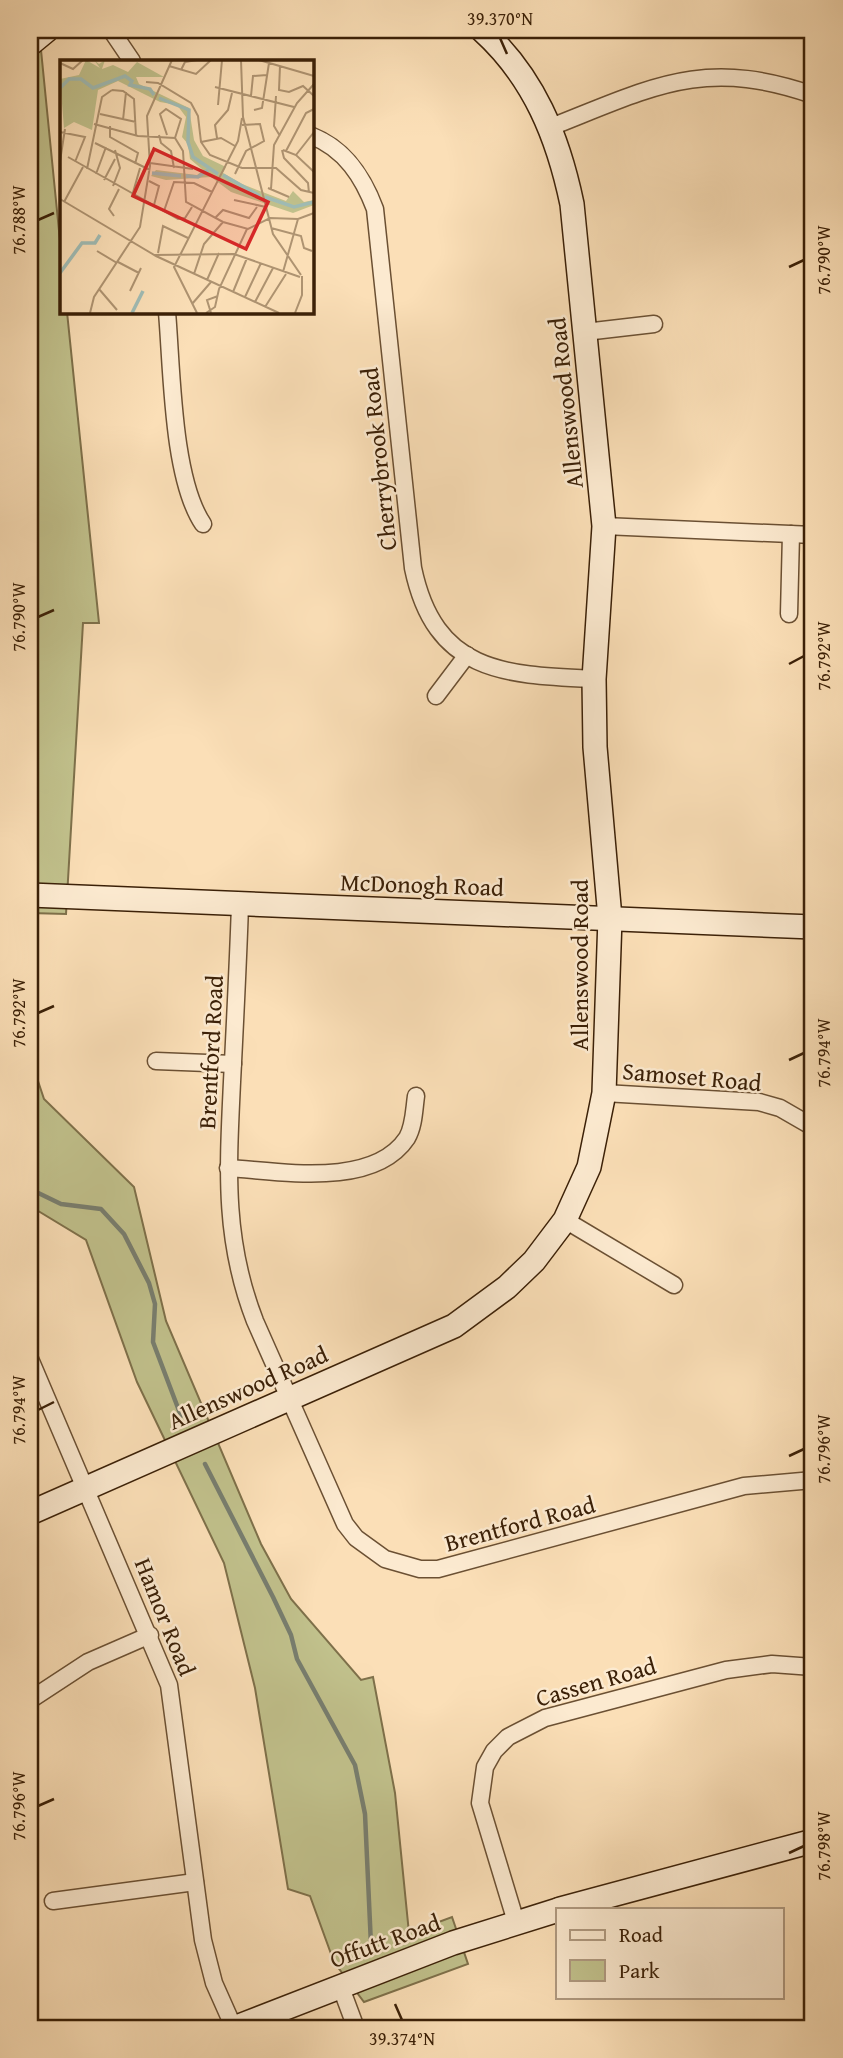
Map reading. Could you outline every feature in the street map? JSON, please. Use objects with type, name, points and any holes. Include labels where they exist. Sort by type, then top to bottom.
[{"type":"street","points":[[30,44],[47,30]]},
{"type":"street","points":[[111,30],[131,60]]},
{"type":"street","name":"Allenswood Road","points":[[30,1513],[422,1341],[482,1308],[534,1261],[565,1220],[589,1167],[604,1093],[610,918],[595,747],[594,679],[604,526],[572,204],[551,127],[518,70],[482,30]]},
{"type":"street","points":[[551,127],[646,89],[702,77],[762,79],[813,95]]},
{"type":"street","name":"Cherrybrook Road","points":[[313,137],[341,153],[356,171],[375,209],[415,580],[425,610],[436,628],[467,655],[505,673],[594,679]]},
{"type":"street","points":[[167,313],[183,474],[193,509],[202,524]]},
{"type":"street","points":[[585,331],[654,324]]},
{"type":"street","points":[[604,526],[813,535]]},
{"type":"street","points":[[789,614],[791,534]]},
{"type":"street","points":[[436,696],[467,655]]},
{"type":"street","name":"McDonogh Road","points":[[30,895],[813,927]]},
{"type":"street","name":"Brentford Road","points":[[240,905],[228,1168],[228,1205],[236,1264],[244,1292],[288,1398],[345,1524],[356,1538],[385,1559],[420,1569],[456,1566],[744,1486],[813,1480]]},
{"type":"street","points":[[156,1061],[233,1064]]},
{"type":"street","name":"Samoset Road","points":[[604,1093],[747,1100],[780,1108],[813,1127]]},
{"type":"street","points":[[228,1168],[332,1173],[365,1166],[382,1159],[407,1138],[413,1122],[416,1096]]},
{"type":"street","points":[[565,1220],[674,1284]]},
{"type":"street","name":"Hamor Road","points":[[30,1359],[170,1685],[207,1962],[234,2028]]},
{"type":"street","points":[[30,1700],[88,1662],[150,1635]]},
{"type":"street","name":"Cassen Road","points":[[516,1922],[480,1803],[485,1767],[494,1751],[508,1737],[545,1718],[726,1670],[772,1664],[813,1667]]},
{"type":"street","name":"Offutt Road","points":[[566,1908],[813,1841]]},
{"type":"street","points":[[53,1901],[195,1882]]},
{"type":"street","name":"Offutt Road","points":[[234,2028],[340,1985],[516,1922],[556,1911]]},
{"type":"street","points":[[340,1985],[356,2028]]},
{"type":"green space","points":[[30,30],[39,30],[60,241],[60,313],[67,313],[99,623],[83,623],[66,914],[30,913]]},
{"type":"green space","points":[[30,1057],[44,1099],[134,1187],[166,1321],[261,1544],[291,1599],[361,1680],[373,1677],[395,1793],[409,1933],[452,1917],[468,1964],[364,2002],[334,1962],[310,1896],[288,1889],[255,1688],[224,1563],[137,1382],[86,1240],[30,1206]]},
{"type":"waterway","points":[[30,1189],[61,1204],[101,1209],[124,1234],[149,1283],[155,1304],[153,1342],[181,1416]]},
{"type":"waterway","points":[[205,1464],[291,1635],[297,1659],[355,1765],[365,1814],[371,1945]]}]
